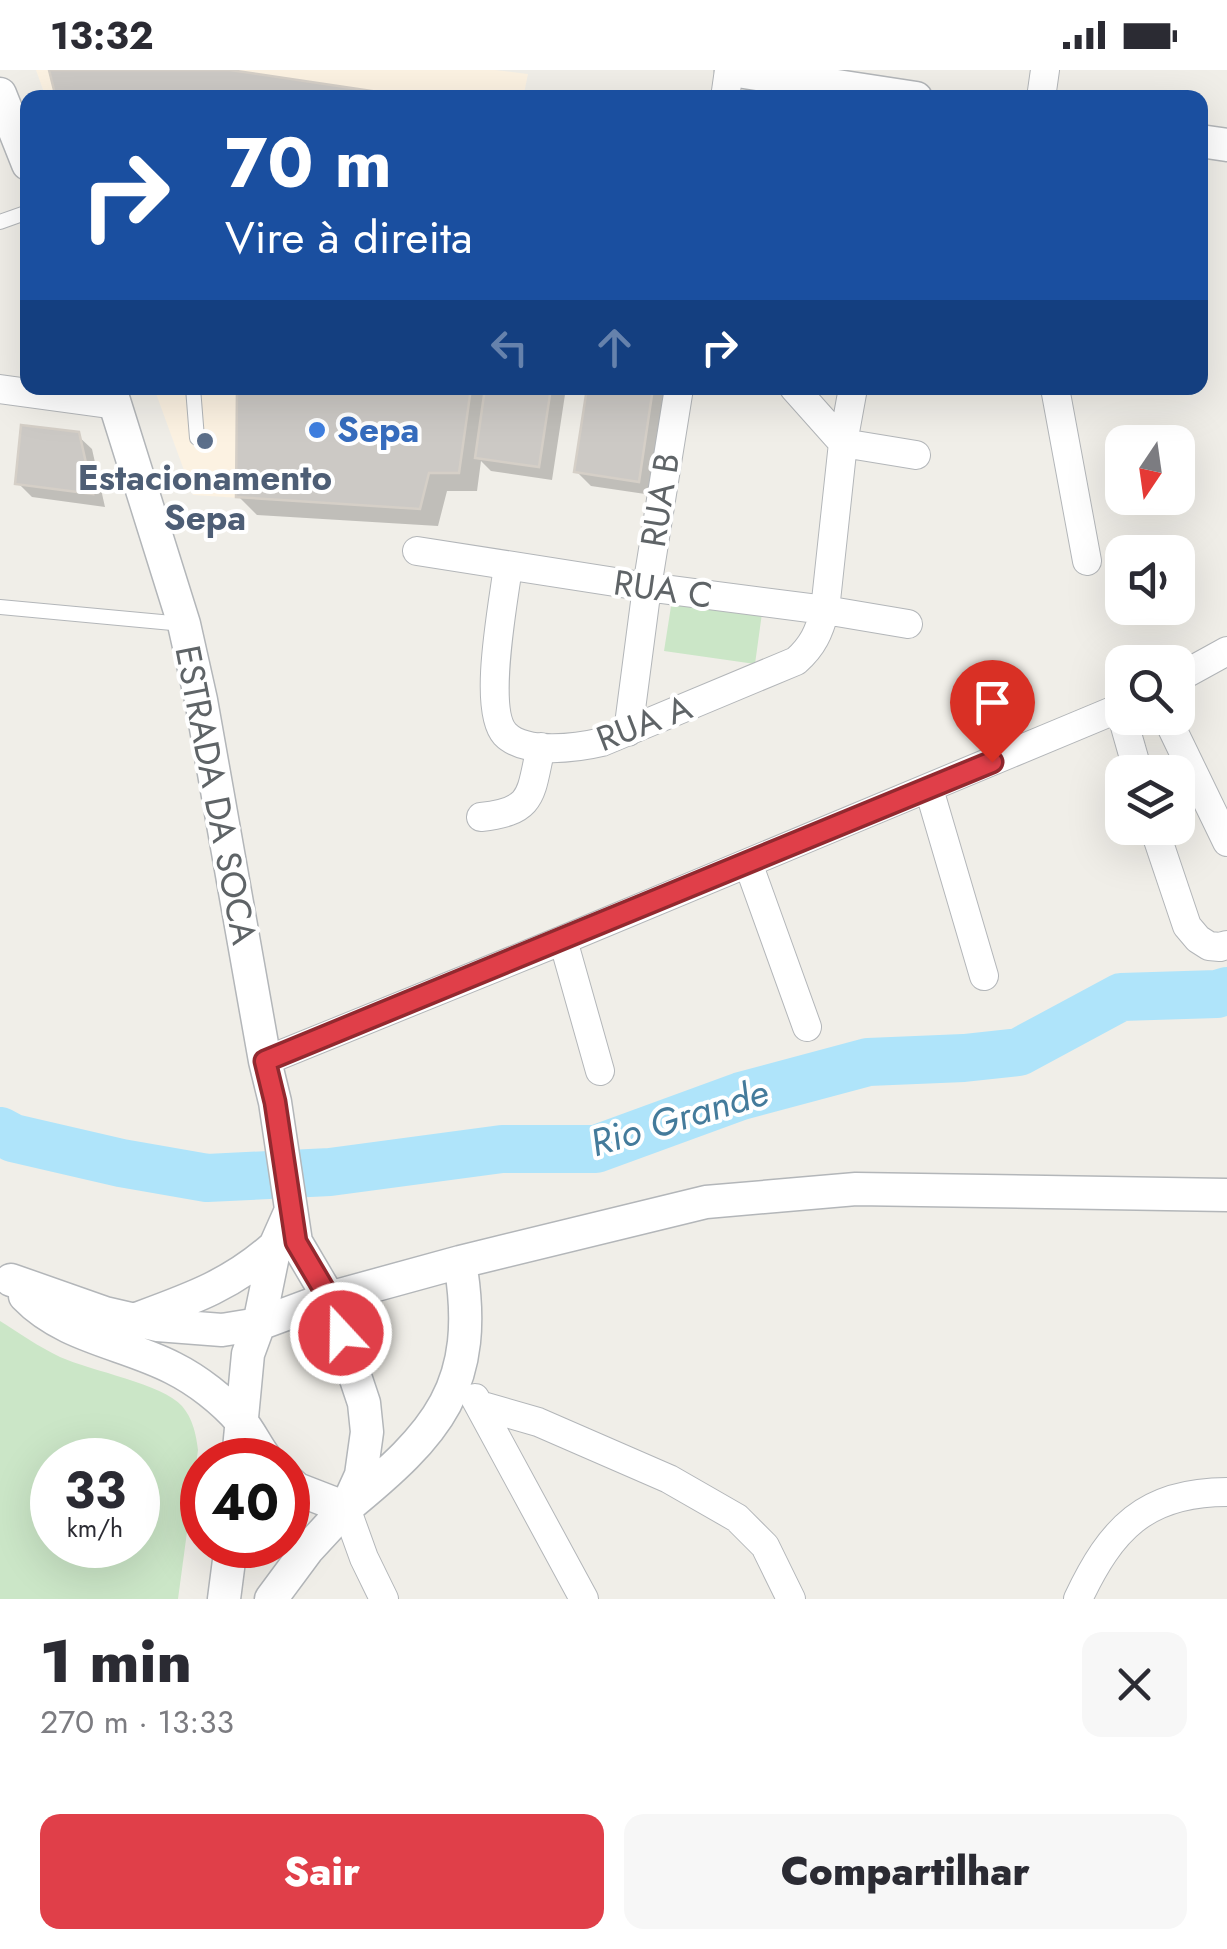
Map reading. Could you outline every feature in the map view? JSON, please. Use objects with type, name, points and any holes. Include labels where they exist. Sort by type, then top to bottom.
[{"type":"street","points":[[730,70],[819,76],[880,90]]},
{"type":"street","points":[[0,94],[20,144]]},
{"type":"street","name":"RUA B","points":[[628,732],[677,395]]},
{"type":"street","points":[[800,395],[843,442],[916,456]]},
{"type":"street","points":[[821,623],[852,395]]},
{"type":"street","points":[[1056,395],[1087,561]]},
{"type":"street","name":"ESTRADA DA SOCA","points":[[113,396],[184,624],[201,700],[275,1102],[296,1242],[329,1298],[364,1403],[367,1432],[361,1475],[346,1508]]},
{"type":"street","name":"RUA C","points":[[418,551],[646,587],[821,623],[908,624]]},
{"type":"street","points":[[480,817],[518,809],[525,801],[541,747],[515,742],[501,728],[495,711],[495,676],[508,566]]},
{"type":"street","name":"RUA A","points":[[541,747],[578,747],[602,742],[796,661],[808,650],[821,623]]},
{"type":"street","points":[[1195,668],[1227,650]]},
{"type":"street","points":[[265,1061],[1105,715]]},
{"type":"street","points":[[1175,735],[1227,842]]},
{"type":"street","points":[[929,788],[984,976]]},
{"type":"street","points":[[1160,845],[1187,926],[1209,946],[1227,945]]},
{"type":"street","points":[[748,863],[807,1027]]},
{"type":"street","points":[[563,940],[600,1071]]},
{"type":"street","points":[[6,1276],[106,1313],[157,1325],[203,1330],[259,1324],[329,1298],[460,1262],[706,1202],[856,1189],[1227,1195]]},
{"type":"street","points":[[239,1438],[248,1354],[290,1199]]},
{"type":"street","points":[[134,1319],[230,1280],[275,1246]]},
{"type":"street","points":[[271,1599],[308,1548],[421,1440],[445,1406],[466,1343],[466,1294],[460,1262]]},
{"type":"street","points":[[6,1276],[33,1304],[59,1321],[169,1365],[189,1377],[240,1420],[252,1438]]},
{"type":"street","points":[[460,1370],[584,1599]]},
{"type":"street","points":[[479,1404],[538,1422],[652,1472],[737,1518],[765,1546],[790,1599]]},
{"type":"street","points":[[1078,1599],[1108,1545],[1146,1510],[1166,1500],[1227,1492]]},
{"type":"street","points":[[310,1494],[346,1508],[384,1599]]},
{"type":"street","points":[[224,1599],[228,1568]]},
{"type":"lane","points":[[193,395],[196,438]]},
{"type":"lane","points":[[0,607],[184,624]]},
{"type":"shaded area","points":[[36,70],[495,70],[528,74],[525,90],[43,90]]},
{"type":"shaded area","name":"Sepa","points":[[157,395],[470,395],[459,473],[429,473],[420,509],[193,495]]},
{"type":"green space","points":[[672,600],[762,613],[755,664],[664,651]]},
{"type":"green space","points":[[0,1321],[60,1357],[173,1398],[189,1416],[196,1438],[180,1438],[182,1568],[178,1599],[0,1599]]},
{"type":"building","points":[[49,70],[230,70],[365,90],[54,90]]},
{"type":"building","name":"Sepa","points":[[237,395],[470,395],[459,473],[429,473],[420,509],[236,497]]},
{"type":"building","points":[[484,395],[550,395],[539,467],[475,458]]},
{"type":"building","points":[[586,395],[652,395],[639,482],[574,472]]},
{"type":"building","points":[[21,425],[79,432],[93,494],[15,484]]},
{"type":"waterway","name":"Rio Grande","points":[[0,1131],[13,1138],[121,1163],[207,1178],[330,1172],[502,1149],[596,1149],[741,1096],[868,1062],[1019,1052],[1121,997],[1227,991]]},
{"type":"place","name":"Sepa","points":[[317,430]]},
{"type":"place","name":"Estacionamento Sepa","points":[[205,441]]},
{"type":"route","points":[[341,1333],[329,1298],[296,1242],[265,1061],[992,762]]}]
